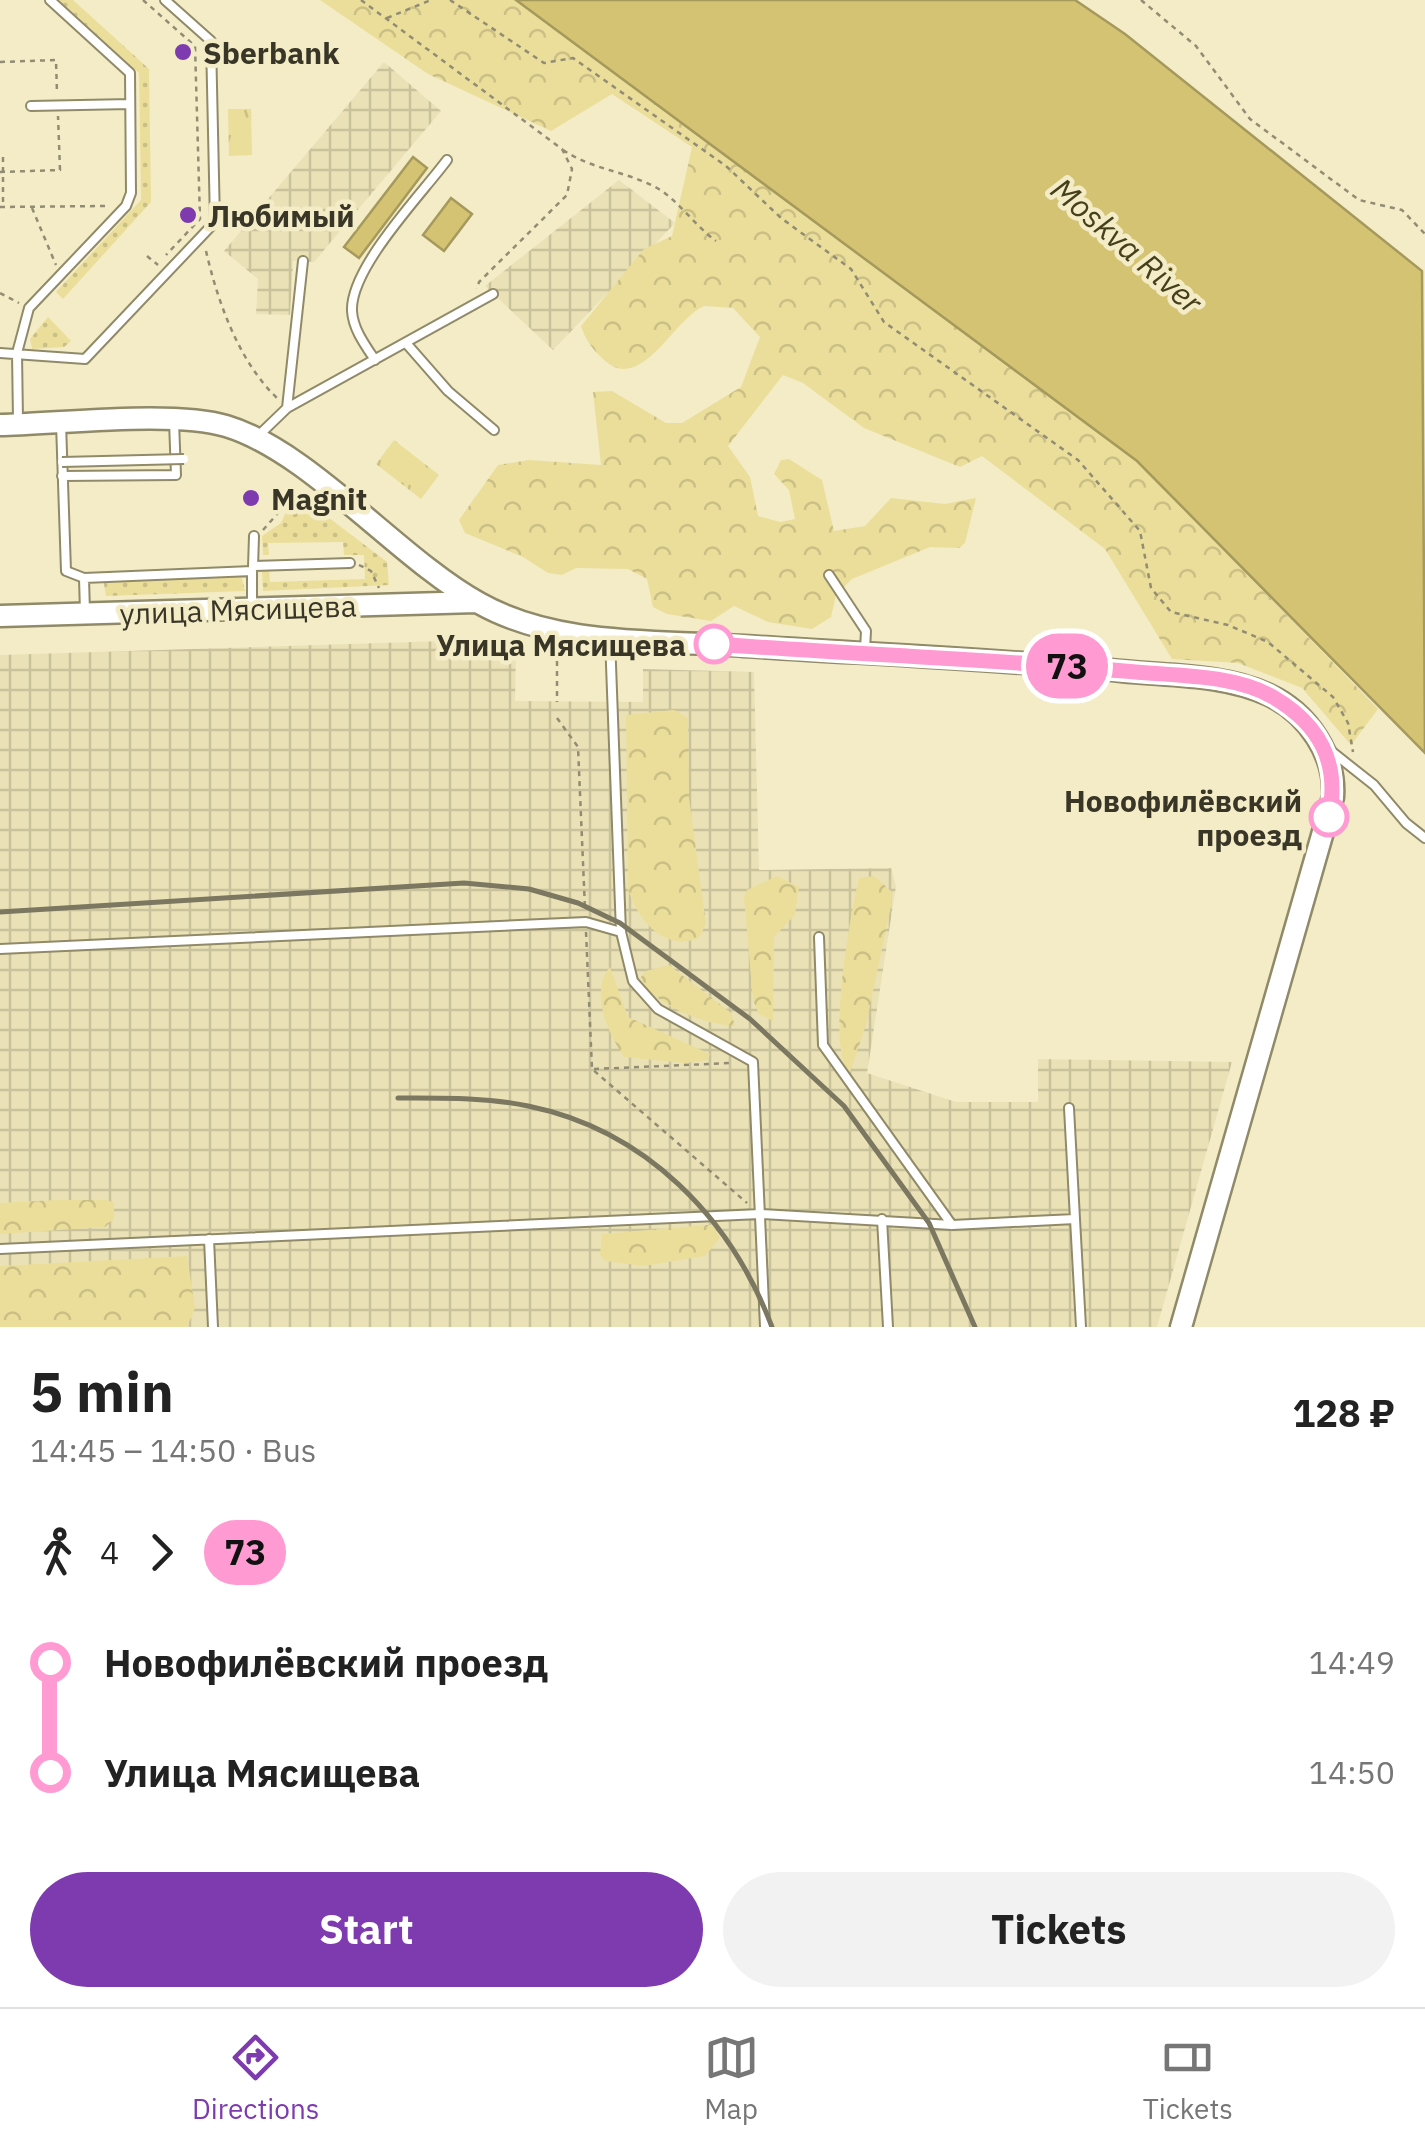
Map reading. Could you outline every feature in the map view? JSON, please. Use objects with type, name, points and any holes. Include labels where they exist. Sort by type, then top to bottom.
[{"type":"street","points":[[9,425],[174,421],[226,426],[309,476],[476,602],[538,628],[610,637],[1043,664],[1223,681],[1271,696],[1323,745],[1334,777],[1329,817],[1181,1327]]},
{"type":"street","name":"улица Мясищева","points":[[0,616],[476,602]]},
{"type":"lane","points":[[9,425],[16,353],[30,308],[126,206],[131,193],[130,73],[50,0]]},
{"type":"lane","points":[[0,353],[85,358],[215,222],[211,41],[165,0]]},
{"type":"lane","points":[[32,106],[130,104]]},
{"type":"lane","points":[[375,360],[354,325],[351,307],[358,284],[447,160]]},
{"type":"lane","points":[[287,408],[303,262]]},
{"type":"lane","points":[[253,439],[287,408],[493,294]]},
{"type":"lane","points":[[406,343],[448,391],[494,430]]},
{"type":"lane","points":[[62,476],[176,475],[174,421]]},
{"type":"lane","points":[[61,424],[66,571],[84,578],[350,563]]},
{"type":"lane","points":[[62,462],[184,459]]},
{"type":"lane","points":[[252,608],[254,536]]},
{"type":"lane","points":[[829,575],[866,631],[865,654]]},
{"type":"lane","points":[[84,578],[86,614]]},
{"type":"lane","points":[[610,637],[620,932],[633,981],[658,1009],[753,1062],[765,1327]]},
{"type":"lane","points":[[1323,745],[1374,785],[1406,823],[1425,838]]},
{"type":"lane","points":[[0,949],[586,922],[620,932]]},
{"type":"lane","points":[[819,938],[822,1046],[952,1225]]},
{"type":"lane","points":[[1069,1108],[1081,1327]]},
{"type":"lane","points":[[0,1249],[760,1214],[952,1225],[1075,1218]]},
{"type":"lane","points":[[882,1219],[888,1327]]},
{"type":"lane","points":[[209,1239],[213,1327]]},
{"type":"path","points":[[143,0],[195,46],[200,218],[149,274]]},
{"type":"path","points":[[361,0],[584,164],[627,174],[662,191],[716,242]]},
{"type":"path","points":[[386,19],[431,0]]},
{"type":"path","points":[[450,0],[544,63],[573,58],[632,96],[726,166],[780,218],[851,268],[884,322],[1078,460],[1140,531],[1151,588],[1171,612],[1228,625],[1268,642],[1333,698],[1348,722],[1354,758]]},
{"type":"path","points":[[1141,0],[1196,46],[1250,118],[1359,200],[1402,210],[1425,234]]},
{"type":"path","points":[[159,23],[164,18]]},
{"type":"path","points":[[188,62],[195,62]]},
{"type":"path","points":[[189,93],[196,93]]},
{"type":"path","points":[[190,135],[197,134]]},
{"type":"path","points":[[474,306],[479,282],[567,196],[572,169],[562,149]]},
{"type":"path","points":[[3,157],[2,207],[126,206]]},
{"type":"path","points":[[191,181],[198,181]]},
{"type":"path","points":[[192,202],[199,202]]},
{"type":"path","points":[[32,206],[60,275]]},
{"type":"path","points":[[203,235],[232,332],[262,383],[287,408]]},
{"type":"path","points":[[163,250],[168,254]]},
{"type":"path","points":[[148,256],[158,264]]},
{"type":"path","points":[[0,293],[30,308]]},
{"type":"path","points":[[254,536],[278,515],[292,487]]},
{"type":"path","points":[[350,563],[371,571],[382,594]]},
{"type":"path","points":[[557,651],[557,702]]},
{"type":"path","points":[[557,718],[578,747],[592,1069],[760,1214]]},
{"type":"path","points":[[592,1069],[753,1062]]},
{"type":"shaded area","points":[[384,62],[441,111],[314,262],[293,261],[290,315],[256,314],[258,279],[224,251]]},
{"type":"shaded area","points":[[619,180],[675,223],[553,350],[485,286]]},
{"type":"shaded area","points":[[444,641],[516,649],[515,701],[643,702],[643,669],[754,672],[759,870],[891,868],[896,886],[867,1073],[956,1102],[1038,1102],[1038,1059],[1232,1062],[1157,1327],[0,1327],[0,655]]},
{"type":"green space","points":[[59,0],[73,0],[149,69],[151,202],[63,299],[56,292],[141,200],[139,73]]},
{"type":"green space","points":[[320,0],[516,0],[1137,461],[1378,709],[1351,745],[1302,688],[1238,663],[1172,659],[1105,549],[982,456],[960,467],[864,428],[803,383],[783,375],[728,446],[750,477],[758,516],[780,522],[795,519],[789,490],[774,474],[781,460],[789,459],[822,480],[834,531],[865,526],[891,498],[945,504],[976,498],[965,543],[959,548],[930,547],[852,579],[836,595],[831,617],[812,629],[768,622],[734,606],[711,621],[667,614],[653,607],[647,579],[628,569],[576,568],[562,575],[548,573],[523,557],[465,533],[459,520],[498,465],[529,460],[601,465],[593,392],[612,391],[666,423],[682,423],[741,387],[760,337],[733,308],[704,306],[643,362],[617,368],[603,359],[581,326],[644,249],[672,236],[692,147],[612,94],[551,131],[428,74]]},
{"type":"green space","points":[[228,109],[251,109],[252,155],[229,156]]},
{"type":"green space","points":[[48,317],[71,341],[64,347],[32,349],[30,339]]},
{"type":"green space","points":[[394,440],[439,475],[421,499],[376,464]]},
{"type":"green space","points":[[295,492],[387,562],[389,585],[263,591],[262,570],[269,570],[270,582],[365,579],[364,555],[344,555],[343,542],[268,543],[269,555],[263,555],[262,536],[281,523]]},
{"type":"green space","points":[[241,575],[245,591],[106,596],[103,579]]},
{"type":"green space","points":[[674,710],[688,718],[689,798],[706,924],[699,938],[687,941],[675,941],[654,931],[628,889],[626,715]]},
{"type":"green space","points":[[777,876],[799,887],[795,915],[774,937],[773,1021],[759,1014],[753,1000],[744,897],[747,890]]},
{"type":"green space","points":[[874,876],[891,891],[891,906],[866,1025],[850,1072],[843,1060],[840,1038],[842,980],[859,878]]},
{"type":"green space","points":[[669,965],[731,1013],[735,1026],[696,1018],[655,996],[641,977],[646,971]]},
{"type":"green space","points":[[610,967],[628,1017],[710,1054],[707,1060],[684,1063],[624,1057],[607,1025],[601,1000],[604,977]]},
{"type":"green space","points":[[107,1200],[114,1203],[114,1219],[105,1227],[0,1234],[0,1203]]},
{"type":"green space","points":[[713,1225],[720,1238],[705,1256],[644,1266],[605,1261],[600,1255],[602,1234]]},
{"type":"green space","points":[[187,1256],[195,1308],[187,1327],[0,1327],[0,1266]]},
{"type":"water","name":"Moskva River","points":[[516,0],[1075,0],[1125,34],[1422,271],[1425,753],[1137,461]]},
{"type":"water","points":[[413,157],[427,168],[359,258],[344,247]]},
{"type":"water","points":[[451,198],[472,214],[444,251],[423,235]]},
{"type":"railway","points":[[0,912],[464,883],[529,889],[578,903],[620,923],[750,1019],[844,1106],[929,1223],[975,1327]]},
{"type":"railway","points":[[398,1098],[512,1103],[571,1118],[610,1135],[679,1185],[708,1216],[755,1287],[772,1327]]},
{"type":"bus line","name":"73","points":[[714,644],[1043,664],[1223,681],[1271,696],[1297,716],[1323,745],[1334,777],[1329,817]]},
{"type":"place","name":"Sberbank","points":[[183,52]]},
{"type":"place","name":"Любимый","points":[[188,215]]},
{"type":"place","name":"Magnit","points":[[251,498]]},
{"type":"place","name":"Улица Мясищева","points":[[714,644]]},
{"type":"place","name":"Новофилёвский проезд","points":[[1329,817]]}]
